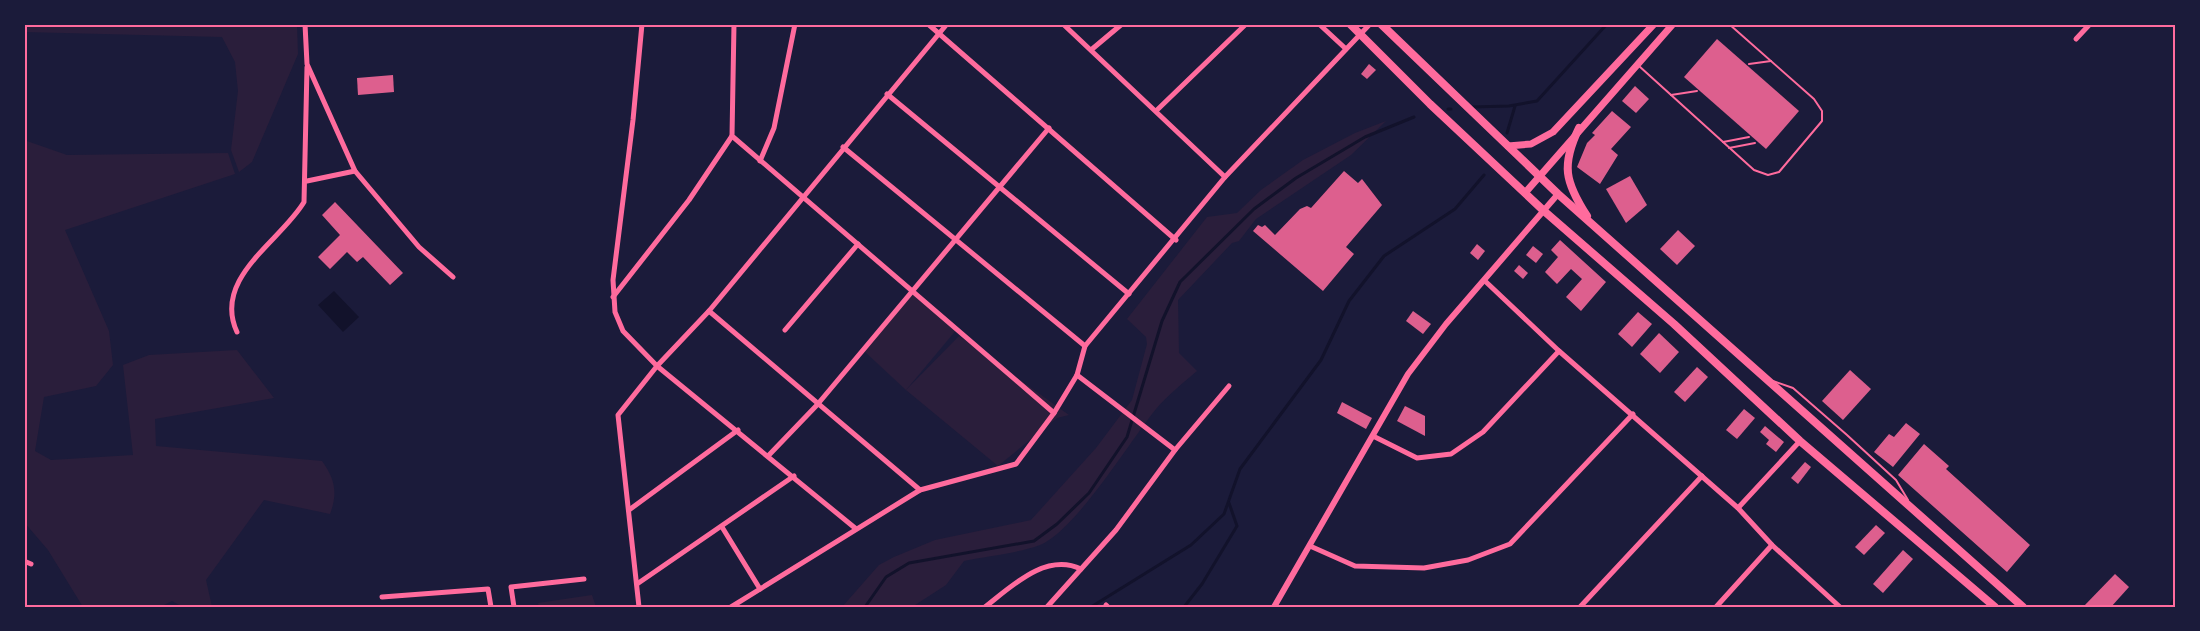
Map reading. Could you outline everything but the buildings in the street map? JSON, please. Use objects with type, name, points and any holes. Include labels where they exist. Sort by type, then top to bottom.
[{"type":"main road","points":[[1350,24],[1544,211],[1674,324],[1800,441],[1995,607]]},
{"type":"main road","points":[[1381,24],[1592,225],[2023,607]]},
{"type":"main road","points":[[1508,146],[1531,144],[1553,132],[1654,24]]},
{"type":"main road","points":[[1525,193],[1579,128],[1673,24]]},
{"type":"main road","points":[[1579,128],[1568,152],[1566,173],[1573,193],[1592,225]]},
{"type":"street","points":[[237,332],[230,317],[232,300],[246,270],[261,249],[293,221],[304,202],[307,181],[305,24]]},
{"type":"street","points":[[642,24],[613,298],[615,312],[623,331],[657,366],[769,455],[855,528]]},
{"type":"street","points":[[613,298],[689,200],[732,136],[734,24]]},
{"type":"street","points":[[760,161],[774,128],[795,24]]},
{"type":"street","points":[[928,24],[1176,240]]},
{"type":"street","points":[[639,607],[618,415],[657,366],[710,310],[947,24]]},
{"type":"street","points":[[1063,24],[1225,177]]},
{"type":"street","points":[[1091,50],[1122,24]]},
{"type":"street","points":[[1156,111],[1246,24]]},
{"type":"street","points":[[1318,24],[1346,49]]},
{"type":"street","points":[[731,607],[855,528],[920,490],[1016,464],[1054,413],[1077,375],[1085,346],[1176,240],[1225,177],[1370,24]]},
{"type":"street","points":[[2076,39],[2090,24]]},
{"type":"street","points":[[307,64],[355,171],[419,247],[453,277]]},
{"type":"street","points":[[887,94],[1129,294]]},
{"type":"street","points":[[769,455],[817,405],[1049,128]]},
{"type":"street","points":[[732,136],[1054,413]]},
{"type":"street","points":[[843,147],[1085,346]]},
{"type":"street","points":[[307,181],[355,171]]},
{"type":"street","points":[[1274,607],[1408,374],[1446,324],[1558,194]]},
{"type":"street","points":[[785,330],[858,244]]},
{"type":"street","points":[[1485,281],[1559,351],[1738,508],[1772,545],[1840,607]]},
{"type":"street","points":[[710,310],[817,405],[920,490]]},
{"type":"street","points":[[1373,436],[1417,458],[1451,454],[1483,432],[1559,351]]},
{"type":"street","points":[[1077,375],[1175,450]]},
{"type":"street","points":[[1047,607],[1116,530],[1175,450],[1229,386]]},
{"type":"street","points":[[1310,546],[1355,566],[1424,568],[1468,560],[1510,544],[1633,414]]},
{"type":"street","points":[[629,510],[738,430]]},
{"type":"street","points":[[1738,508],[1800,441]]},
{"type":"street","points":[[637,584],[794,476]]},
{"type":"street","points":[[1580,607],[1702,476]]},
{"type":"street","points":[[722,527],[760,589]]},
{"type":"street","points":[[1716,607],[1772,545]]},
{"type":"street","points":[[24,561],[31,564]]},
{"type":"street","points":[[985,607],[1017,583],[1050,564],[1071,564],[1081,569]]},
{"type":"street","points":[[514,607],[511,587],[584,579]]},
{"type":"street","points":[[382,597],[488,589],[491,607]]},
{"type":"lane","points":[[1637,64],[1754,170],[1768,175],[1779,172],[1822,121],[1822,111],[1814,99],[1729,24]]},
{"type":"lane","points":[[1749,64],[1771,61]]},
{"type":"lane","points":[[1671,95],[1697,91]]},
{"type":"lane","points":[[1723,142],[1749,137]]},
{"type":"lane","points":[[1729,148],[1755,143]]},
{"type":"shaded area","points":[[24,24],[297,24],[298,54],[252,162],[239,172],[231,150],[238,91],[235,62],[222,37],[24,32]]},
{"type":"shaded area","points":[[1386,121],[1351,155],[1256,219],[1239,241],[1232,243],[1178,300],[1179,353],[1197,371],[1156,409],[1102,483],[1070,522],[1054,536],[1032,548],[964,561],[946,585],[912,607],[842,607],[879,565],[894,557],[935,540],[1031,520],[1096,448],[1132,400],[1147,344],[1146,337],[1127,319],[1207,217],[1237,213],[1261,190],[1303,160],[1355,133]]},
{"type":"shaded area","points":[[24,140],[67,155],[228,153],[235,174],[65,230],[109,331],[113,365],[96,386],[44,397],[35,451],[51,460],[133,455],[123,365],[149,355],[237,350],[274,398],[155,419],[156,446],[322,461],[334,486],[334,499],[330,514],[264,500],[206,580],[212,607],[183,607],[172,601],[160,607],[83,607],[48,550],[24,522]]},
{"type":"shaded area","points":[[334,291],[359,317],[343,332],[318,305]]},
{"type":"shaded area","points":[[914,291],[957,329],[906,390],[863,350]]},
{"type":"shaded area","points":[[959,336],[1069,415],[1057,418],[998,466],[906,390]]},
{"type":"shaded area","points":[[592,595],[596,607],[539,607],[538,603]]},
{"type":"waterway","points":[[1472,107],[1509,106],[1537,101],[1607,24]]},
{"type":"waterway","points":[[1507,133],[1515,106]]},
{"type":"waterway","points":[[865,607],[886,577],[909,563],[1034,541],[1057,524],[1089,493],[1127,437],[1162,321],[1180,282],[1254,209],[1296,178],[1365,137],[1414,117]]},
{"type":"waterway","points":[[1091,607],[1191,545],[1224,514],[1240,469],[1321,360],[1349,301],[1384,256],[1455,209],[1484,175]]},
{"type":"waterway","points":[[1184,607],[1202,584],[1237,526],[1229,503]]},
{"type":"waterway","points":[[2170,607],[2176,596]]}]
